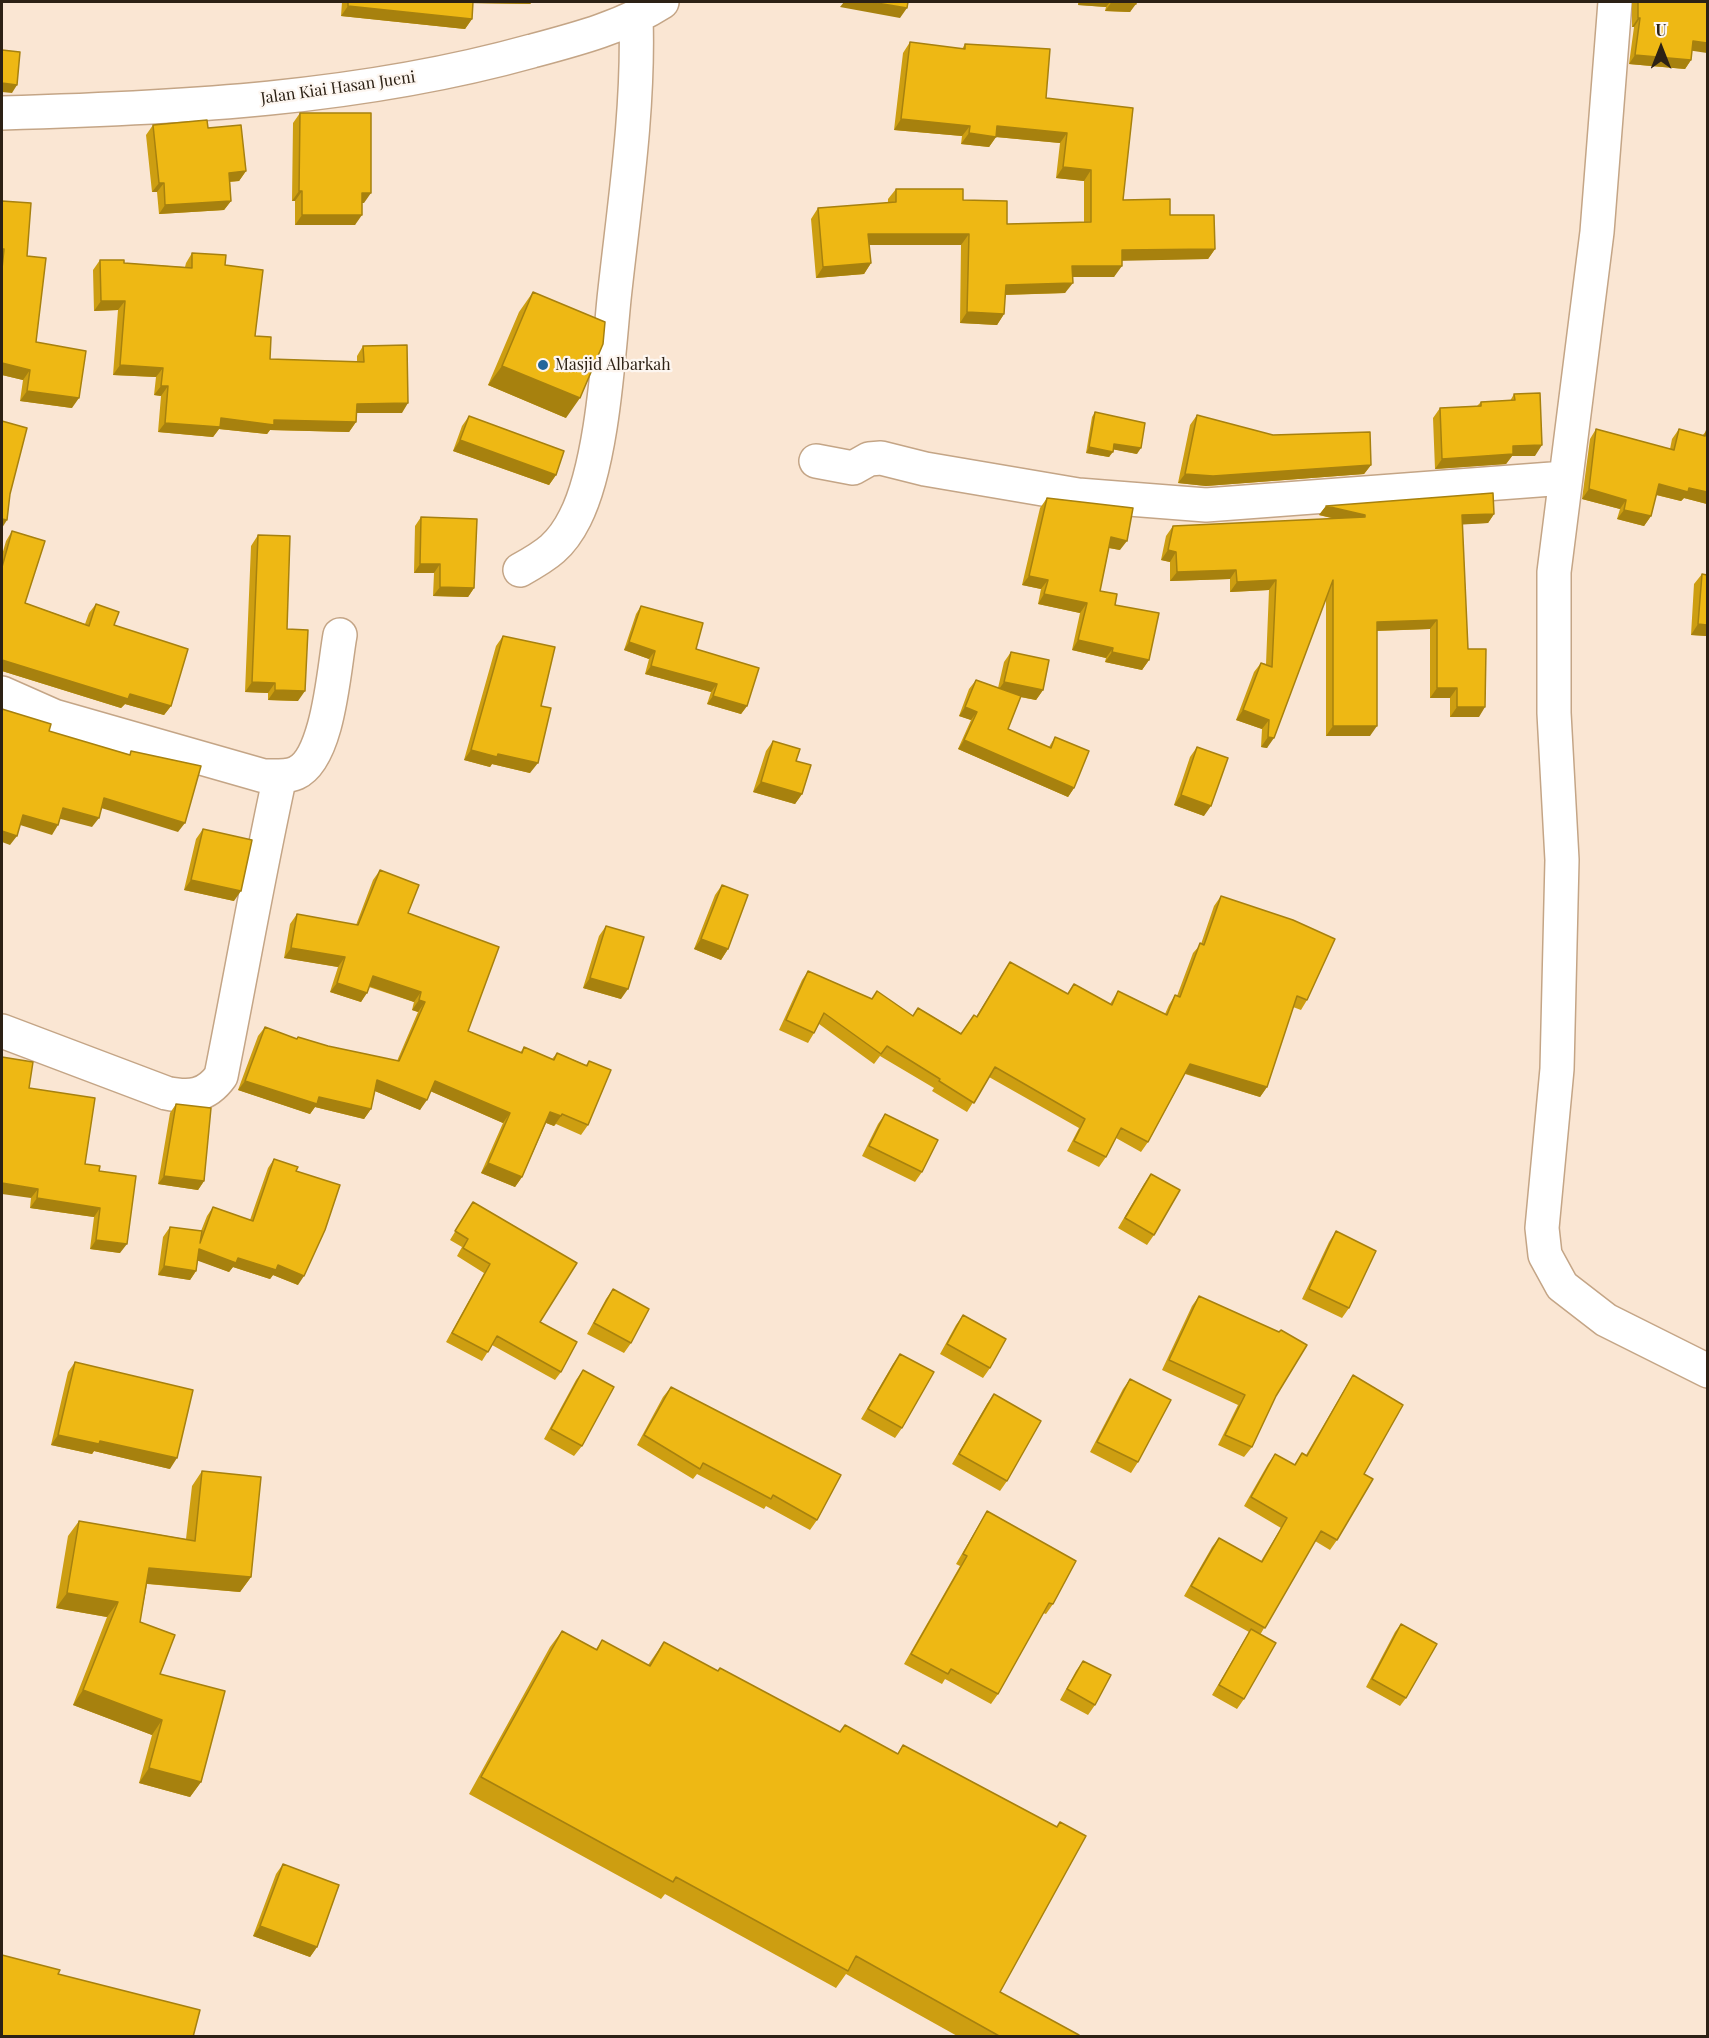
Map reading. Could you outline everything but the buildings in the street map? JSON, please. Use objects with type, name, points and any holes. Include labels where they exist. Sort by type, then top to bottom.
[{"type":"street","points":[[1615,2],[1597,232],[1554,572],[1554,713],[1563,860],[1557,1069],[1542,1228],[1545,1255],[1552,1272],[1562,1286],[1606,1320],[1707,1371]]},
{"type":"street","points":[[520,570],[558,547],[576,517],[594,454],[607,366],[638,70],[649,10]]},
{"type":"street","name":"Jalan Kiai Hasan Jueni","points":[[2,113],[171,107],[356,87],[505,59],[649,10]]},
{"type":"street","points":[[816,461],[853,468],[869,459],[881,458],[925,469],[1078,495],[1206,505],[1565,478]]},
{"type":"street","points":[[2,693],[54,716],[264,776],[280,776],[296,772],[308,764],[321,743],[340,634]]},
{"type":"street","points":[[2,1031],[166,1093],[192,1096],[213,1086],[220,1076],[249,934],[258,874],[280,776]]},
{"type":"place","name":"Masjid Albarkah","points":[[543,365]]}]
